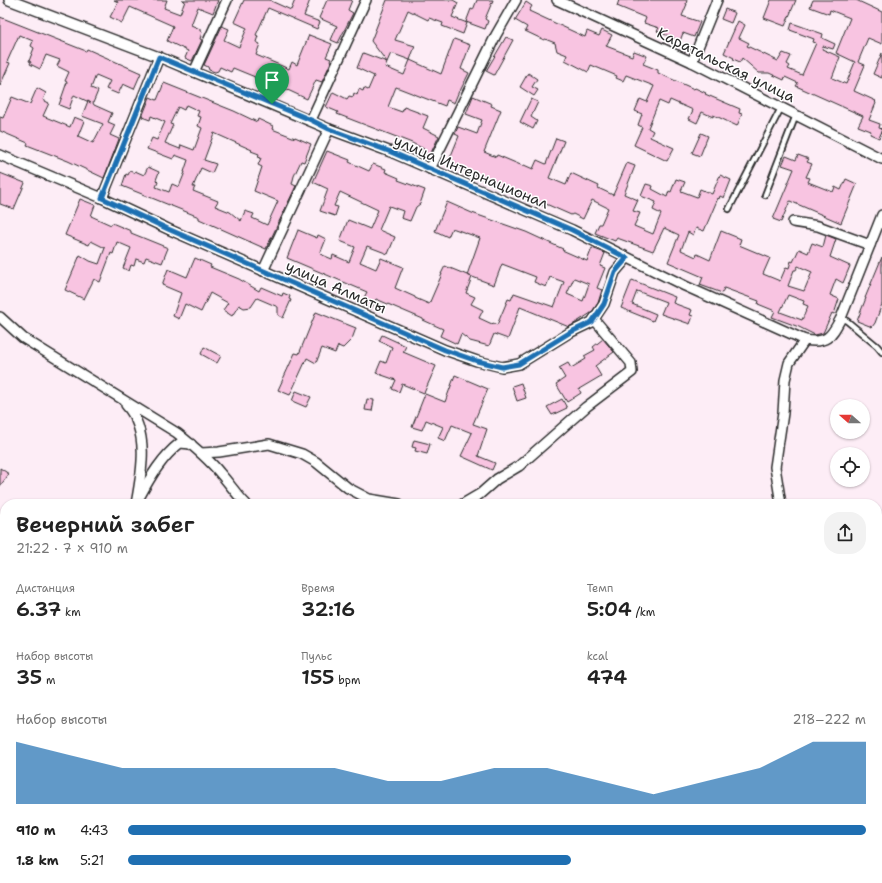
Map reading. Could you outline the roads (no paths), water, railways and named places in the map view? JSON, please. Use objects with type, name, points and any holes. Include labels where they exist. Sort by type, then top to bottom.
[{"type":"street","name":"улица Интернационал","points":[[9,0],[159,57],[311,120],[329,129],[391,152],[572,230],[627,258],[805,340],[823,341],[832,334],[841,318]]},
{"type":"street","points":[[194,72],[227,0]]},
{"type":"street","points":[[311,120],[366,0]]},
{"type":"street","points":[[430,169],[496,35],[516,0]]},
{"type":"street","name":"Каратальская улица","points":[[556,0],[692,62],[882,158]]},
{"type":"street","points":[[692,62],[717,0]]},
{"type":"street","points":[[102,198],[159,57]]},
{"type":"street","points":[[263,271],[329,129]]},
{"type":"street","name":"улица Алматы","points":[[0,155],[102,198],[263,271],[445,350],[477,361],[502,367],[519,364],[569,333],[592,322],[604,304],[615,272],[627,258]]},
{"type":"street","points":[[841,318],[882,215]]},
{"type":"street","points":[[793,222],[818,226],[870,246]]},
{"type":"street","points":[[0,317],[23,338],[177,433],[191,444],[220,472],[241,499]]},
{"type":"street","points":[[472,499],[497,479],[519,466],[586,407],[632,372],[631,363],[594,319]]},
{"type":"street","points":[[780,499],[775,467],[786,380],[790,363],[805,340]]},
{"type":"street","points":[[120,398],[133,413],[140,431],[142,459],[141,477],[137,499]]},
{"type":"street","points":[[139,499],[151,476],[168,452],[180,443],[191,444]]},
{"type":"street","points":[[200,453],[219,452],[269,444],[302,454],[316,462],[348,488],[369,499]]},
{"type":"lane","points":[[729,209],[781,108]]},
{"type":"lane","points":[[765,195],[796,115]]},
{"type":"lane","points":[[841,318],[847,321],[882,352]]}]
